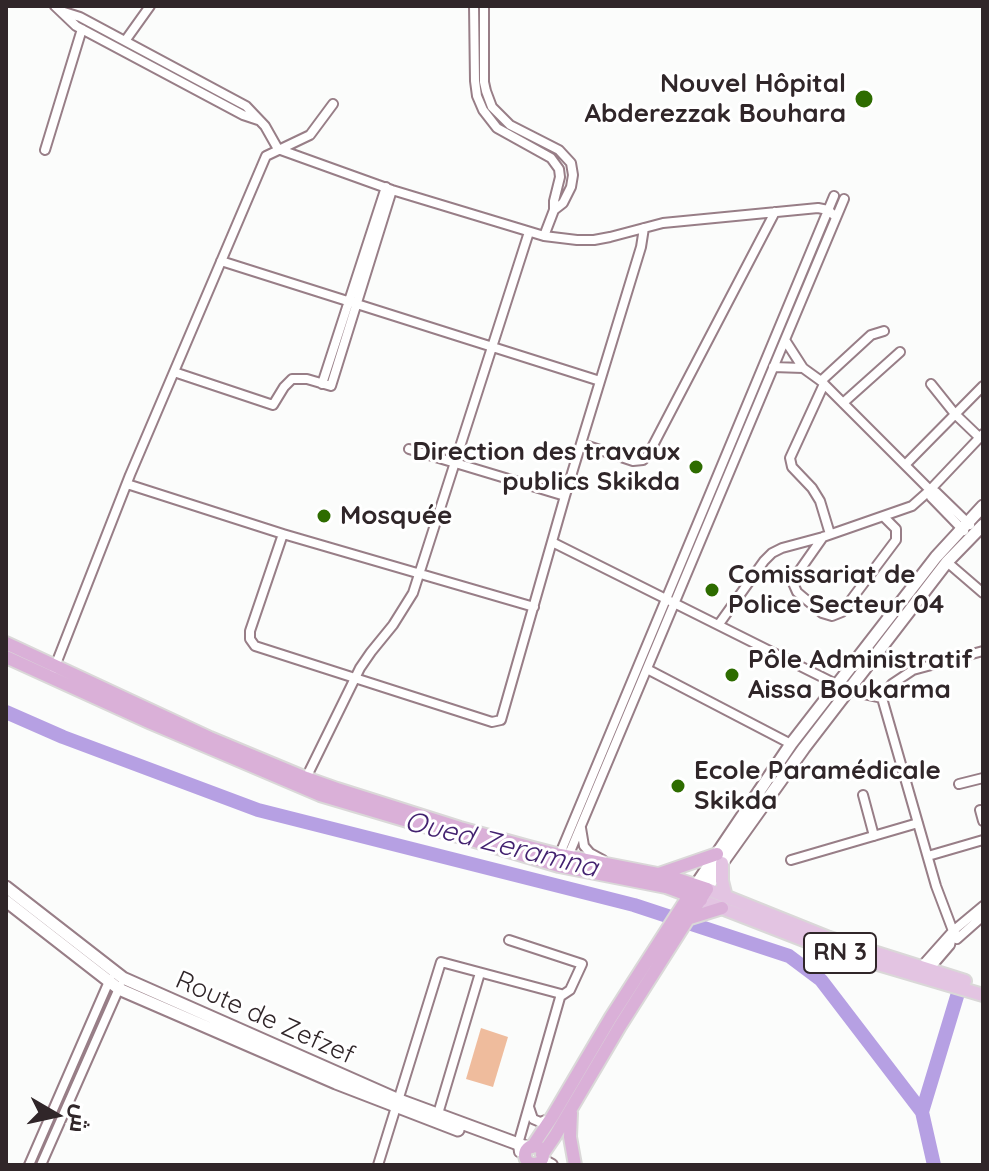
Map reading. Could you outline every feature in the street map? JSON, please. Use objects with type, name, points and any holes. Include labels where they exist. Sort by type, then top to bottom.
[{"type":"highway","name":"RN 3","points":[[6,643],[54,672],[247,765],[320,795],[562,861],[657,880]]},
{"type":"highway","name":"RN 3","points":[[6,657],[54,672],[306,778],[562,861],[611,864],[698,892]]},
{"type":"highway","points":[[685,914],[657,880],[720,859]]},
{"type":"highway","points":[[532,1156],[550,1119],[611,1017],[670,937],[698,892]]},
{"type":"highway","points":[[685,914],[724,903]]},
{"type":"highway","points":[[532,1156],[573,1106],[670,937]]},
{"type":"highway","points":[[573,1106],[570,1137],[575,1165]]},
{"type":"main road","points":[[724,903],[720,859],[972,529],[983,506]]},
{"type":"main road","points":[[698,892],[791,744],[836,684],[936,557],[972,529]]},
{"type":"main road","points":[[836,684],[849,691]]},
{"type":"main road","name":"Route de Zefzef","points":[[6,887],[116,980]]},
{"type":"main road","name":"RN 3","points":[[698,892],[827,949],[925,968],[983,987]]},
{"type":"main road","name":"Route de Zefzef","points":[[6,901],[116,980],[398,1104],[532,1156]]},
{"type":"main road","name":"RN 3","points":[[925,968],[983,995]]},
{"type":"street","points":[[125,41],[150,6]]},
{"type":"street","points":[[474,6],[475,81],[480,103],[497,128],[551,158],[557,165],[560,177],[554,210],[544,236]]},
{"type":"street","points":[[484,6],[484,82],[492,107],[510,125],[559,150],[571,163],[571,187],[563,203],[554,210]]},
{"type":"street","points":[[58,9],[80,17],[246,106],[265,126],[278,149],[389,189],[529,232],[594,240],[673,221],[818,208],[828,210],[836,217]]},
{"type":"street","points":[[58,9],[82,29],[243,115],[259,120]]},
{"type":"street","points":[[45,150],[82,29]]},
{"type":"street","points":[[54,672],[127,484],[266,156],[310,135],[333,104]]},
{"type":"street","points":[[174,372],[273,405],[292,379],[307,379],[326,385],[389,189]]},
{"type":"street","points":[[839,198],[836,217],[785,340],[670,600],[647,669],[581,826],[562,861],[828,210],[839,198]]},
{"type":"street","points":[[582,444],[633,461],[643,460],[648,455],[775,212]]},
{"type":"street","points":[[283,534],[250,631],[252,643],[258,648],[492,722],[498,721],[504,714],[644,228]]},
{"type":"street","points":[[306,778],[355,677],[401,615],[421,574],[529,232]]},
{"type":"street","points":[[221,261],[600,381]]},
{"type":"street","points":[[884,331],[871,335],[823,383],[790,458],[792,467],[820,501],[827,535],[797,574],[793,583],[797,592],[822,613],[832,616],[842,612],[896,540],[896,529],[884,517]]},
{"type":"street","points":[[785,340],[803,368],[823,383],[972,529]]},
{"type":"street","points":[[843,403],[900,352]]},
{"type":"street","points":[[773,367],[803,368]]},
{"type":"street","points":[[719,624],[772,553],[912,506],[981,435],[955,414],[931,384]]},
{"type":"street","points":[[905,465],[983,386]]},
{"type":"street","points":[[409,449],[565,496]]},
{"type":"street","points":[[127,484],[283,534],[534,607]]},
{"type":"street","points":[[552,542],[836,684]]},
{"type":"street","points":[[947,562],[983,593]]},
{"type":"street","points":[[882,698],[892,684],[913,670],[983,651]]},
{"type":"street","points":[[647,669],[791,744]]},
{"type":"street","points":[[849,691],[882,698]]},
{"type":"street","points":[[882,698],[936,886],[956,934]]},
{"type":"street","points":[[959,784],[983,778]]},
{"type":"street","points":[[863,795],[874,836]]},
{"type":"street","points":[[980,810],[983,821]]},
{"type":"street","points":[[791,860],[918,823]]},
{"type":"street","points":[[581,826],[584,846],[590,853],[611,864]]},
{"type":"street","points":[[928,856],[983,840]]},
{"type":"street","points":[[925,968],[983,906]]},
{"type":"street","points":[[925,968],[950,945],[956,934],[983,916]]},
{"type":"street","points":[[509,940],[582,964],[570,990],[561,996],[529,1107],[532,1156]]},
{"type":"street","points":[[378,1165],[441,962],[561,996]]},
{"type":"street","points":[[436,1118],[480,973]]},
{"type":"street","points":[[29,1165],[116,980]]},
{"type":"street","points":[[41,1165],[116,980]]},
{"type":"street","points":[[529,1107],[533,1119],[540,1122],[550,1119]]},
{"type":"shaded area","points":[[481,1028],[508,1037],[493,1087],[466,1079]]},
{"type":"waterway","name":"Oued Zeramna","points":[[6,712],[63,737],[258,810],[634,905],[789,956],[821,980],[922,1112]]},
{"type":"waterway","name":"Oued Zeramna","points":[[934,1165],[922,1112],[958,993]]},
{"type":"place","name":"Nouvel Hôpital Abderezzak Bouhara","points":[[864,99]]},
{"type":"place","name":"Direction des travaux publics Skikda","points":[[696,467]]},
{"type":"place","name":"Mosquée","points":[[324,516]]},
{"type":"place","name":"Comissariat de Police Secteur 04","points":[[712,590]]},
{"type":"place","name":"Pôle Administratif Aissa Boukarma","points":[[732,675]]},
{"type":"place","name":"Ecole Paramédicale Skikda","points":[[678,786]]}]
